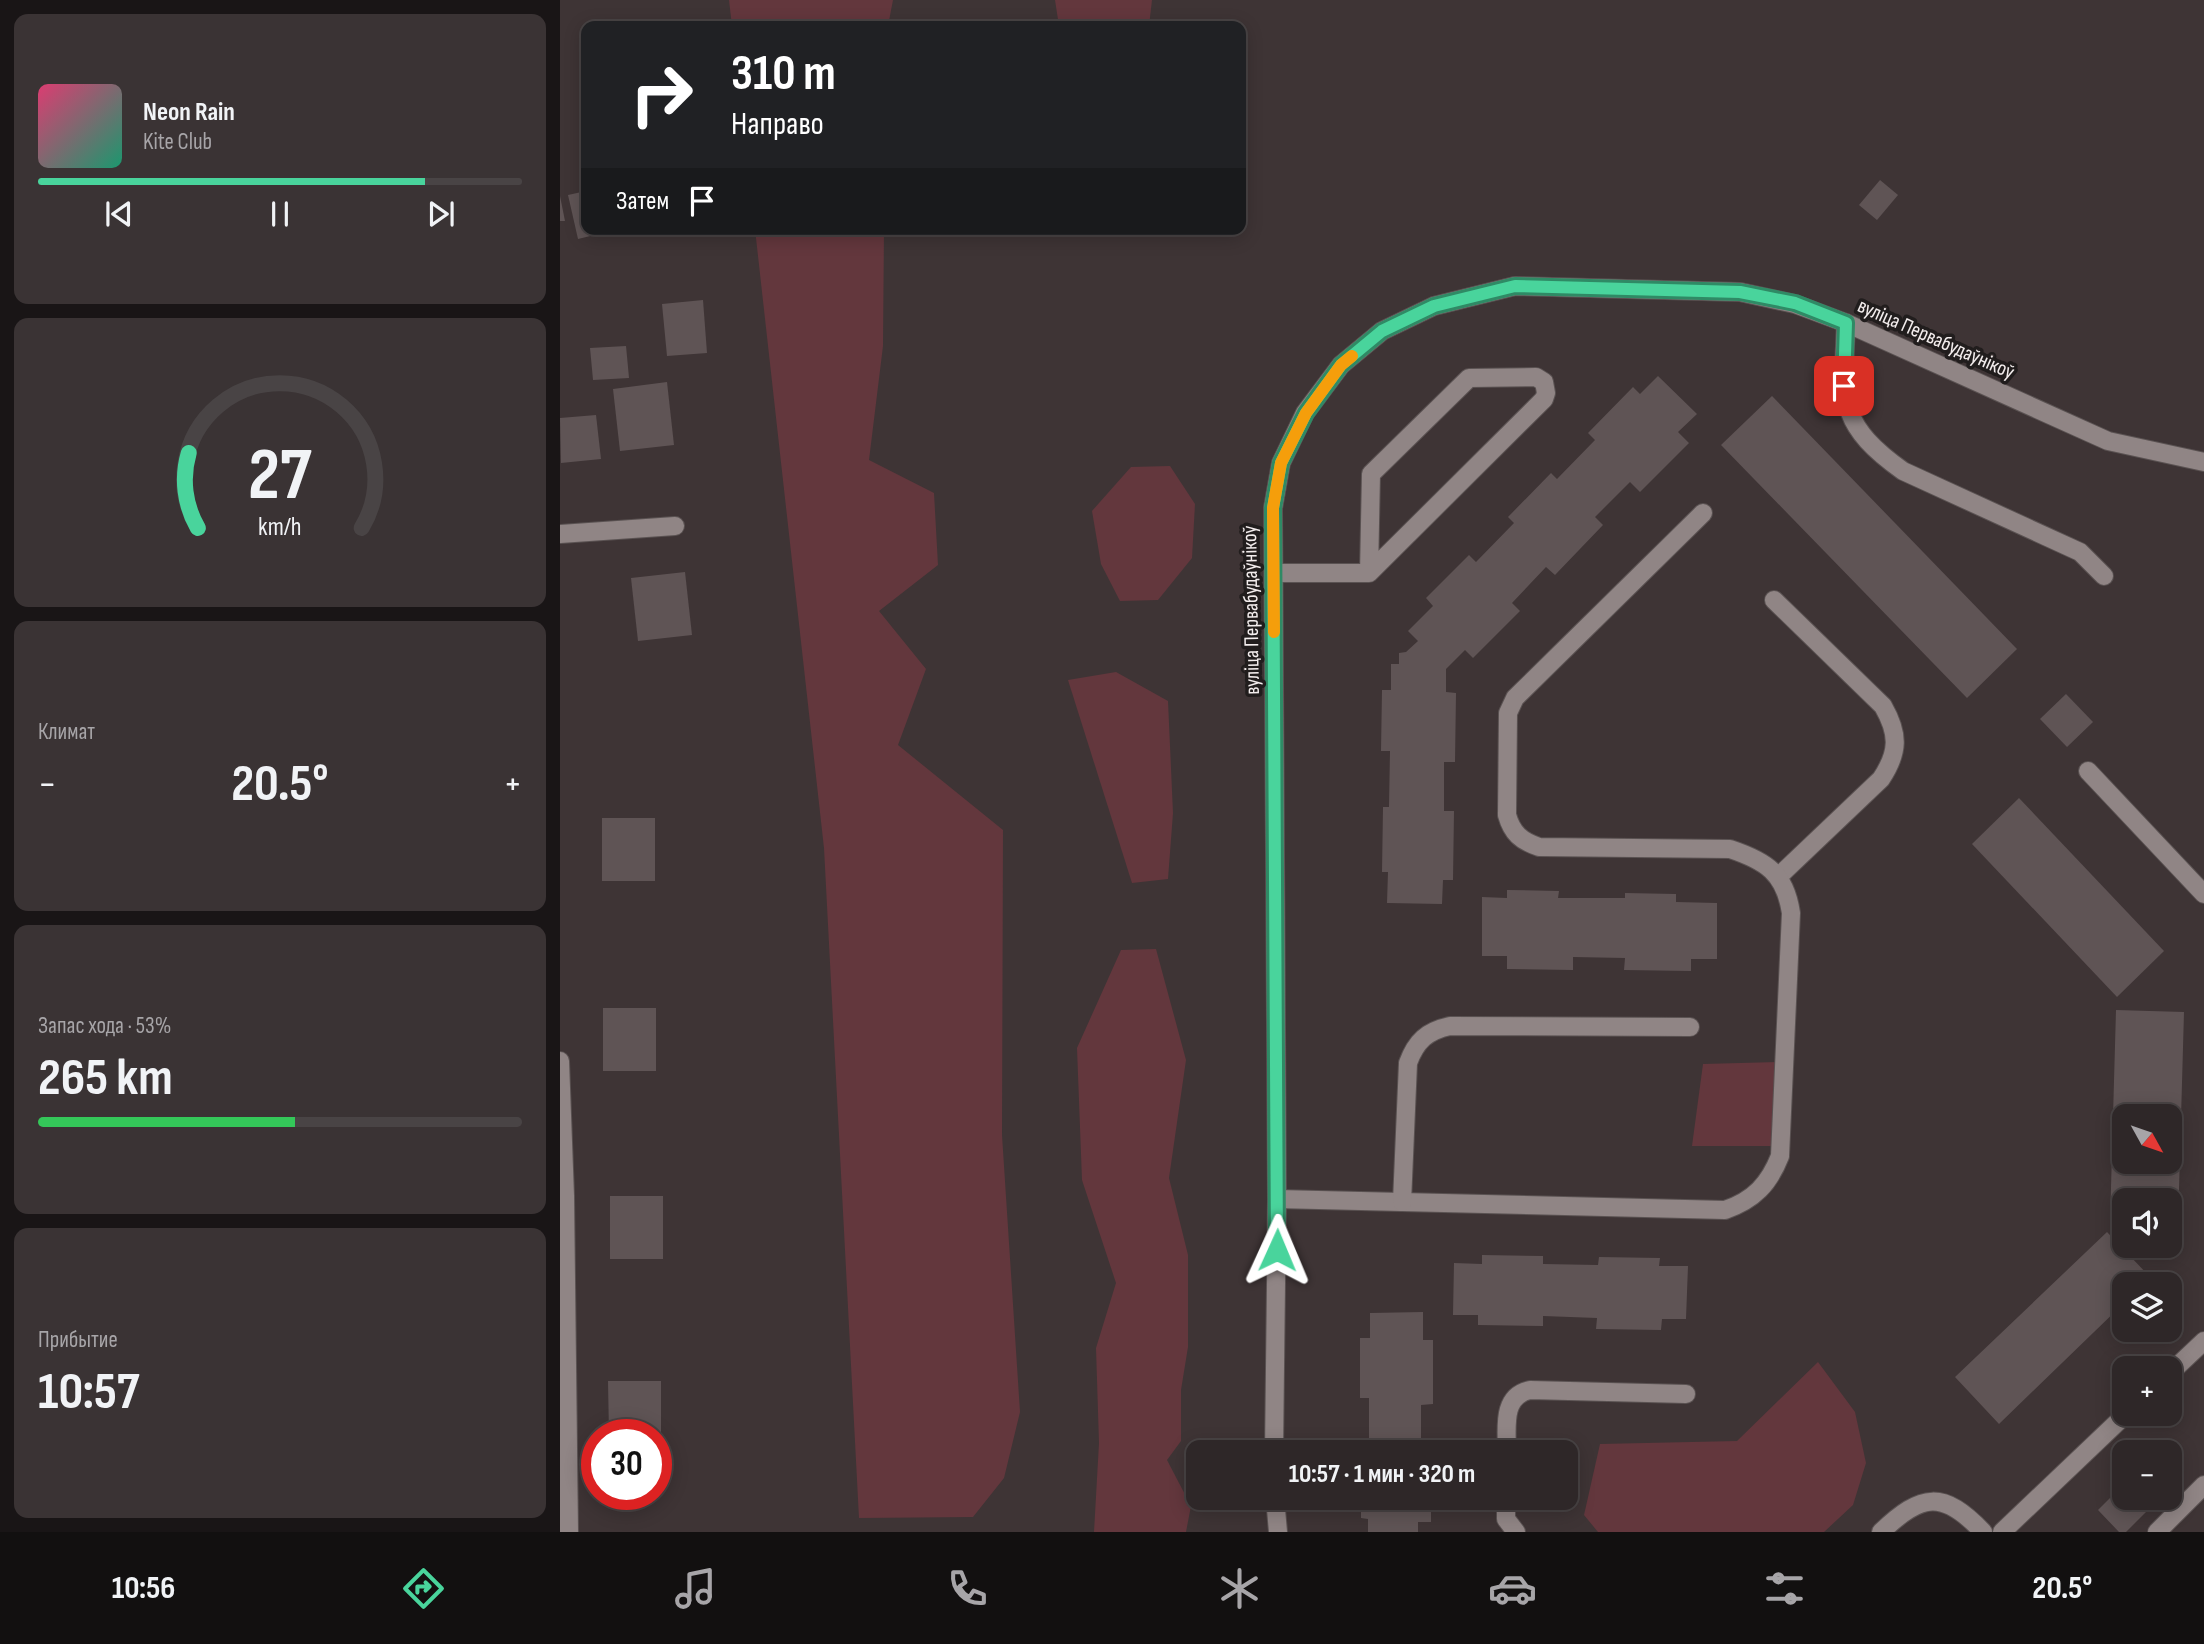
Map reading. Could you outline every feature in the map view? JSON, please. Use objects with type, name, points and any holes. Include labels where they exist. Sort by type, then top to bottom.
[{"type":"street","name":"вуліца Первабудаўнікоў","points":[[1274,1440],[1278,1199],[1273,508],[1281,463],[1306,413],[1341,365],[1382,331],[1434,306],[1515,286],[1740,292],[1795,303],[1846,323],[2108,441],[2204,461]]},
{"type":"street","points":[[1846,323],[1844,386],[1848,412],[1863,438],[1903,471],[2080,552],[2104,576]]},
{"type":"street","points":[[1274,573],[1369,573],[1544,399],[1544,382],[1536,377],[1469,378],[1371,474],[1369,573]]},
{"type":"street","points":[[1278,1199],[1725,1210],[1744,1203],[1761,1191],[1773,1175],[1780,1156],[1791,913],[1788,894],[1778,877],[1758,858],[1730,849],[1539,846],[1527,843],[1517,836],[1507,815],[1508,713],[1515,698],[1703,513]]},
{"type":"street","points":[[560,534],[675,526]]},
{"type":"street","points":[[1774,600],[1883,706],[1892,722],[1895,743],[1892,762],[1881,779],[1778,877]]},
{"type":"street","points":[[2088,771],[2204,894]]},
{"type":"street","points":[[1402,1202],[1408,1063],[1413,1048],[1423,1037],[1436,1029],[1450,1026],[1690,1027]]},
{"type":"street","points":[[560,1062],[565,1196],[569,1532]]},
{"type":"street","points":[[2182,1362],[2204,1341]]},
{"type":"street","points":[[1507,1440],[1507,1411],[1520,1392],[1530,1390],[1686,1394]]},
{"type":"street","points":[[2002,1532],[2113,1426]]},
{"type":"street","points":[[2157,1532],[2204,1485]]},
{"type":"street","points":[[1881,1532],[1899,1515],[1915,1506],[1935,1501],[1954,1506],[1983,1532]]},
{"type":"street","points":[[1276,1510],[1278,1532]]},
{"type":"street","points":[[1506,1510],[1506,1519],[1516,1532]]},
{"type":"shaded area","points":[[729,0],[893,0],[889,21],[731,21]]},
{"type":"shaded area","points":[[1055,0],[1152,0],[1150,21],[1058,21]]},
{"type":"shaded area","points":[[756,235],[884,235],[883,346],[869,460],[934,493],[938,565],[879,611],[926,669],[898,745],[1003,830],[1002,1135],[1020,1412],[1004,1478],[973,1517],[859,1518],[824,848]]},
{"type":"shaded area","points":[[1170,466],[1195,504],[1192,558],[1158,600],[1120,601],[1101,564],[1092,511],[1131,467]]},
{"type":"shaded area","points":[[1116,672],[1168,701],[1173,813],[1168,879],[1132,883],[1068,680]]},
{"type":"shaded area","points":[[1156,949],[1186,1060],[1169,1178],[1188,1255],[1188,1347],[1181,1390],[1181,1441],[1167,1460],[1186,1496],[1186,1510],[1190,1510],[1186,1532],[1094,1532],[1099,1443],[1096,1348],[1116,1283],[1082,1180],[1077,1048],[1121,950]]},
{"type":"shaded area","points":[[1778,1062],[1774,1146],[1692,1146],[1703,1064]]},
{"type":"shaded area","points":[[1818,1362],[1855,1412],[1866,1463],[1853,1505],[1824,1532],[1598,1532],[1584,1515],[1600,1444],[1737,1441]]},
{"type":"building","points":[[1880,180],[1898,195],[1877,220],[1859,205]]},
{"type":"building","points":[[581,192],[581,235],[594,235],[578,239],[568,195]]},
{"type":"building","points":[[560,196],[565,221],[560,221]]},
{"type":"building","points":[[703,300],[707,353],[667,356],[662,304]]},
{"type":"building","points":[[626,346],[629,378],[593,380],[590,348]]},
{"type":"building","points":[[1658,376],[1697,414],[1678,432],[1689,443],[1640,492],[1630,482],[1595,517],[1603,525],[1555,575],[1546,567],[1512,603],[1520,611],[1473,658],[1465,650],[1446,669],[1446,692],[1456,693],[1455,762],[1444,762],[1444,811],[1454,811],[1453,880],[1443,880],[1442,904],[1387,903],[1388,872],[1382,872],[1383,807],[1389,807],[1390,751],[1381,751],[1382,690],[1391,690],[1391,664],[1399,664],[1399,653],[1406,652],[1418,641],[1408,631],[1433,606],[1426,598],[1469,555],[1476,562],[1514,523],[1508,517],[1551,473],[1557,479],[1595,440],[1588,433],[1633,387],[1640,394]]},
{"type":"building","points":[[667,382],[674,445],[620,451],[613,389]]},
{"type":"building","points":[[1772,396],[2017,649],[1967,698],[1721,445]]},
{"type":"building","points":[[596,415],[601,459],[561,463],[560,418]]},
{"type":"building","points":[[685,572],[692,635],[638,641],[631,578]]},
{"type":"building","points":[[2066,694],[2093,722],[2067,747],[2040,719]]},
{"type":"building","points":[[2019,798],[2164,951],[2117,997],[1972,844]]},
{"type":"building","points":[[602,818],[655,818],[655,881],[602,881]]},
{"type":"building","points":[[1507,890],[1559,891],[1558,898],[1625,898],[1625,893],[1676,894],[1676,902],[1717,903],[1717,959],[1691,959],[1691,971],[1624,970],[1625,958],[1573,957],[1573,970],[1507,969],[1507,956],[1482,956],[1482,897],[1507,898]]},
{"type":"building","points":[[603,1008],[656,1008],[656,1071],[603,1071]]},
{"type":"building","points":[[2116,1010],[2184,1012],[2181,1104],[2113,1104]]},
{"type":"building","points":[[2112,1152],[2112,1174],[2179,1174],[2179,1188],[2112,1188],[2110,1223]]},
{"type":"building","points":[[610,1196],[663,1196],[663,1259],[610,1259]]},
{"type":"building","points":[[2107,1232],[2112,1237],[2112,1258],[2132,1258],[2145,1272],[2112,1272],[2112,1315],[1999,1424],[1955,1377]]},
{"type":"building","points":[[1482,1255],[1543,1256],[1543,1264],[1598,1265],[1599,1257],[1660,1258],[1659,1266],[1688,1266],[1686,1319],[1662,1319],[1661,1330],[1596,1329],[1597,1318],[1543,1316],[1543,1326],[1478,1325],[1478,1315],[1453,1315],[1454,1263],[1482,1264]]},
{"type":"building","points":[[1423,1312],[1423,1340],[1433,1340],[1433,1404],[1421,1405],[1421,1440],[1369,1440],[1369,1398],[1360,1398],[1360,1338],[1370,1338],[1370,1313]]},
{"type":"building","points":[[608,1381],[661,1381],[661,1419],[609,1419]]},
{"type":"building","points":[[2112,1496],[2112,1510],[2148,1510],[2126,1532],[2119,1532],[2098,1510]]},
{"type":"building","points":[[1361,1510],[1431,1510],[1431,1522],[1418,1522],[1418,1532],[1368,1532],[1368,1519],[1361,1518]]},
{"type":"slow traffic","points":[[1274,632],[1273,508],[1281,463],[1306,413],[1341,365],[1352,356]]},
{"type":"route","points":[[1277,1250],[1273,508],[1281,463],[1306,413],[1341,365],[1382,331],[1434,306],[1515,286],[1740,292],[1795,303],[1846,323],[1844,386]]}]
